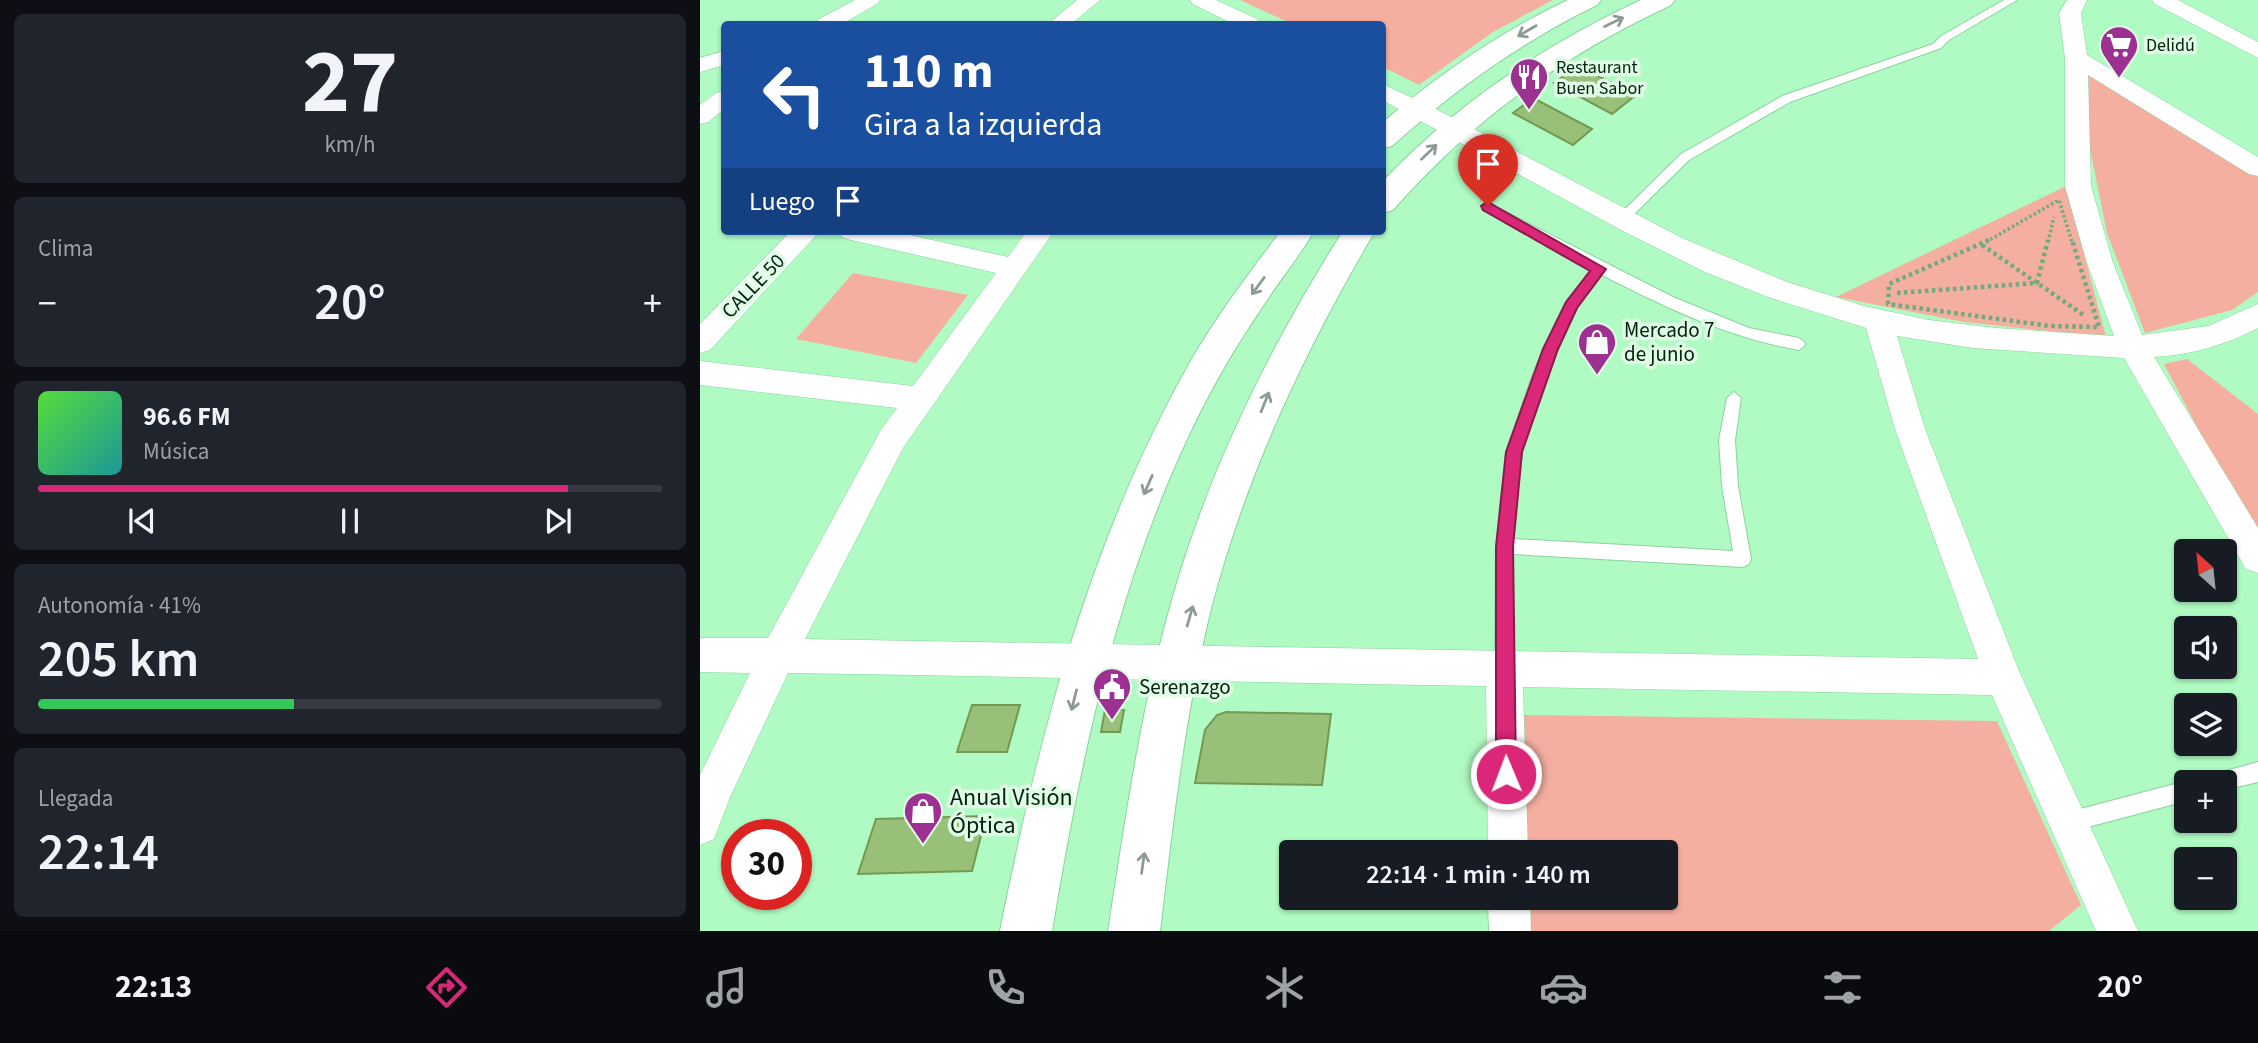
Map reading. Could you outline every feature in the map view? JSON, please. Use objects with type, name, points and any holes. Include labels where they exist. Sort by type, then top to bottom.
[{"type":"main road","points":[[1386,135],[1416,108],[1488,54],[1528,29],[1588,0]]},
{"type":"main road","points":[[1386,197],[1455,127],[1520,76],[1615,20],[1662,0]]},
{"type":"main road","points":[[1026,931],[1049,802],[1084,659],[1134,516],[1172,429],[1206,367],[1243,306],[1295,235]]},
{"type":"main road","points":[[1134,931],[1148,826],[1178,664],[1217,524],[1271,388],[1337,265],[1356,235]]},
{"type":"street","points":[[832,21],[870,0]]},
{"type":"street","points":[[1062,21],[1090,0]]},
{"type":"street","points":[[1200,0],[1243,21]]},
{"type":"street","points":[[2077,0],[2070,13],[2076,58],[2078,186],[2071,202],[2100,263],[2133,348],[2258,558]]},
{"type":"street","points":[[2162,0],[2258,51]]},
{"type":"street","points":[[2076,58],[2258,169]]},
{"type":"street","points":[[700,65],[721,59]]},
{"type":"street","points":[[1386,93],[1717,266],[1780,290],[1884,307],[1987,339],[2133,348],[2179,344],[2245,323],[2258,315]]},
{"type":"street","points":[[700,117],[721,100]]},
{"type":"street","name":"CALLE 50","points":[[700,342],[803,235]]},
{"type":"street","points":[[869,235],[1015,268]]},
{"type":"street","points":[[700,825],[713,790],[778,655],[892,439],[1038,235]]},
{"type":"street","points":[[1884,307],[1910,429],[2003,677],[2069,822],[2113,929]]},
{"type":"street","points":[[700,373],[921,398]]},
{"type":"street","points":[[700,655],[1084,659],[1178,664],[2003,677]]},
{"type":"street","points":[[1504,670],[1508,840]]},
{"type":"street","points":[[1509,910],[1510,931]]},
{"type":"lane","points":[[1622,218],[1685,157],[1786,99],[1937,46],[1945,38],[2012,0]]},
{"type":"lane","points":[[1488,206],[1599,269],[1719,324],[1765,340],[1799,344]]},
{"type":"lane","points":[[1504,670],[1504,547],[1514,452],[1541,371],[1571,306],[1599,269]]},
{"type":"lane","points":[[1504,547],[1743,559],[1729,474],[1727,440],[1734,398]]},
{"type":"lane","points":[[2237,777],[2258,772]]},
{"type":"lane","points":[[2069,822],[2174,794]]},
{"type":"path","points":[[1884,307],[1889,284],[1933,269],[2071,202]]},
{"type":"path","points":[[2037,283],[2071,202]]},
{"type":"path","points":[[2071,202],[2099,327]]},
{"type":"path","points":[[1982,245],[2099,327]]},
{"type":"path","points":[[1884,307],[2037,283]]},
{"type":"path","points":[[1884,307],[1888,304],[2050,326],[2099,327]]},
{"type":"shaded area","points":[[1240,0],[1553,0],[1493,32],[1419,85],[1386,68],[1386,21],[1286,21]]},
{"type":"shaded area","points":[[2083,67],[2258,172],[2258,292],[2232,310],[2145,333],[2107,233],[2088,139]]},
{"type":"shaded area","points":[[2066,186],[2106,337],[1964,322],[1836,297]]},
{"type":"shaded area","points":[[853,273],[968,295],[916,363],[796,339]]},
{"type":"shaded area","points":[[2187,359],[2258,414],[2258,536],[2236,501],[2164,364]]},
{"type":"shaded area","points":[[1519,715],[1997,721],[2081,905],[2049,931],[1530,931],[1526,910],[1678,910],[1678,840],[1521,840]]},
{"type":"building","points":[[1578,66],[1636,95],[1612,114],[1554,83]]},
{"type":"building","points":[[1533,98],[1592,129],[1573,145],[1513,113]]},
{"type":"building","points":[[972,705],[1020,705],[1007,752],[957,752]]},
{"type":"building","name":"Serenazgo","points":[[1105,710],[1124,710],[1120,732],[1101,732]]},
{"type":"building","points":[[1226,712],[1331,714],[1322,785],[1195,783],[1205,730],[1217,715]]},
{"type":"building","name":"Anual Visión Óptica","points":[[986,816],[972,871],[858,874],[876,819]]},
{"type":"place","name":"Delidú","points":[[2119,79]]},
{"type":"place","name":"Restaurant Buen Sabor","points":[[1529,111]]},
{"type":"place","name":"Mercado 7 de junio","points":[[1597,376]]},
{"type":"place","name":"Serenazgo","points":[[1112,721]]},
{"type":"place","name":"Anual Visión Óptica","points":[[923,845]]},
{"type":"route","points":[[1488,206],[1599,269],[1571,306],[1551,349],[1514,452],[1504,547],[1506,774]]}]
